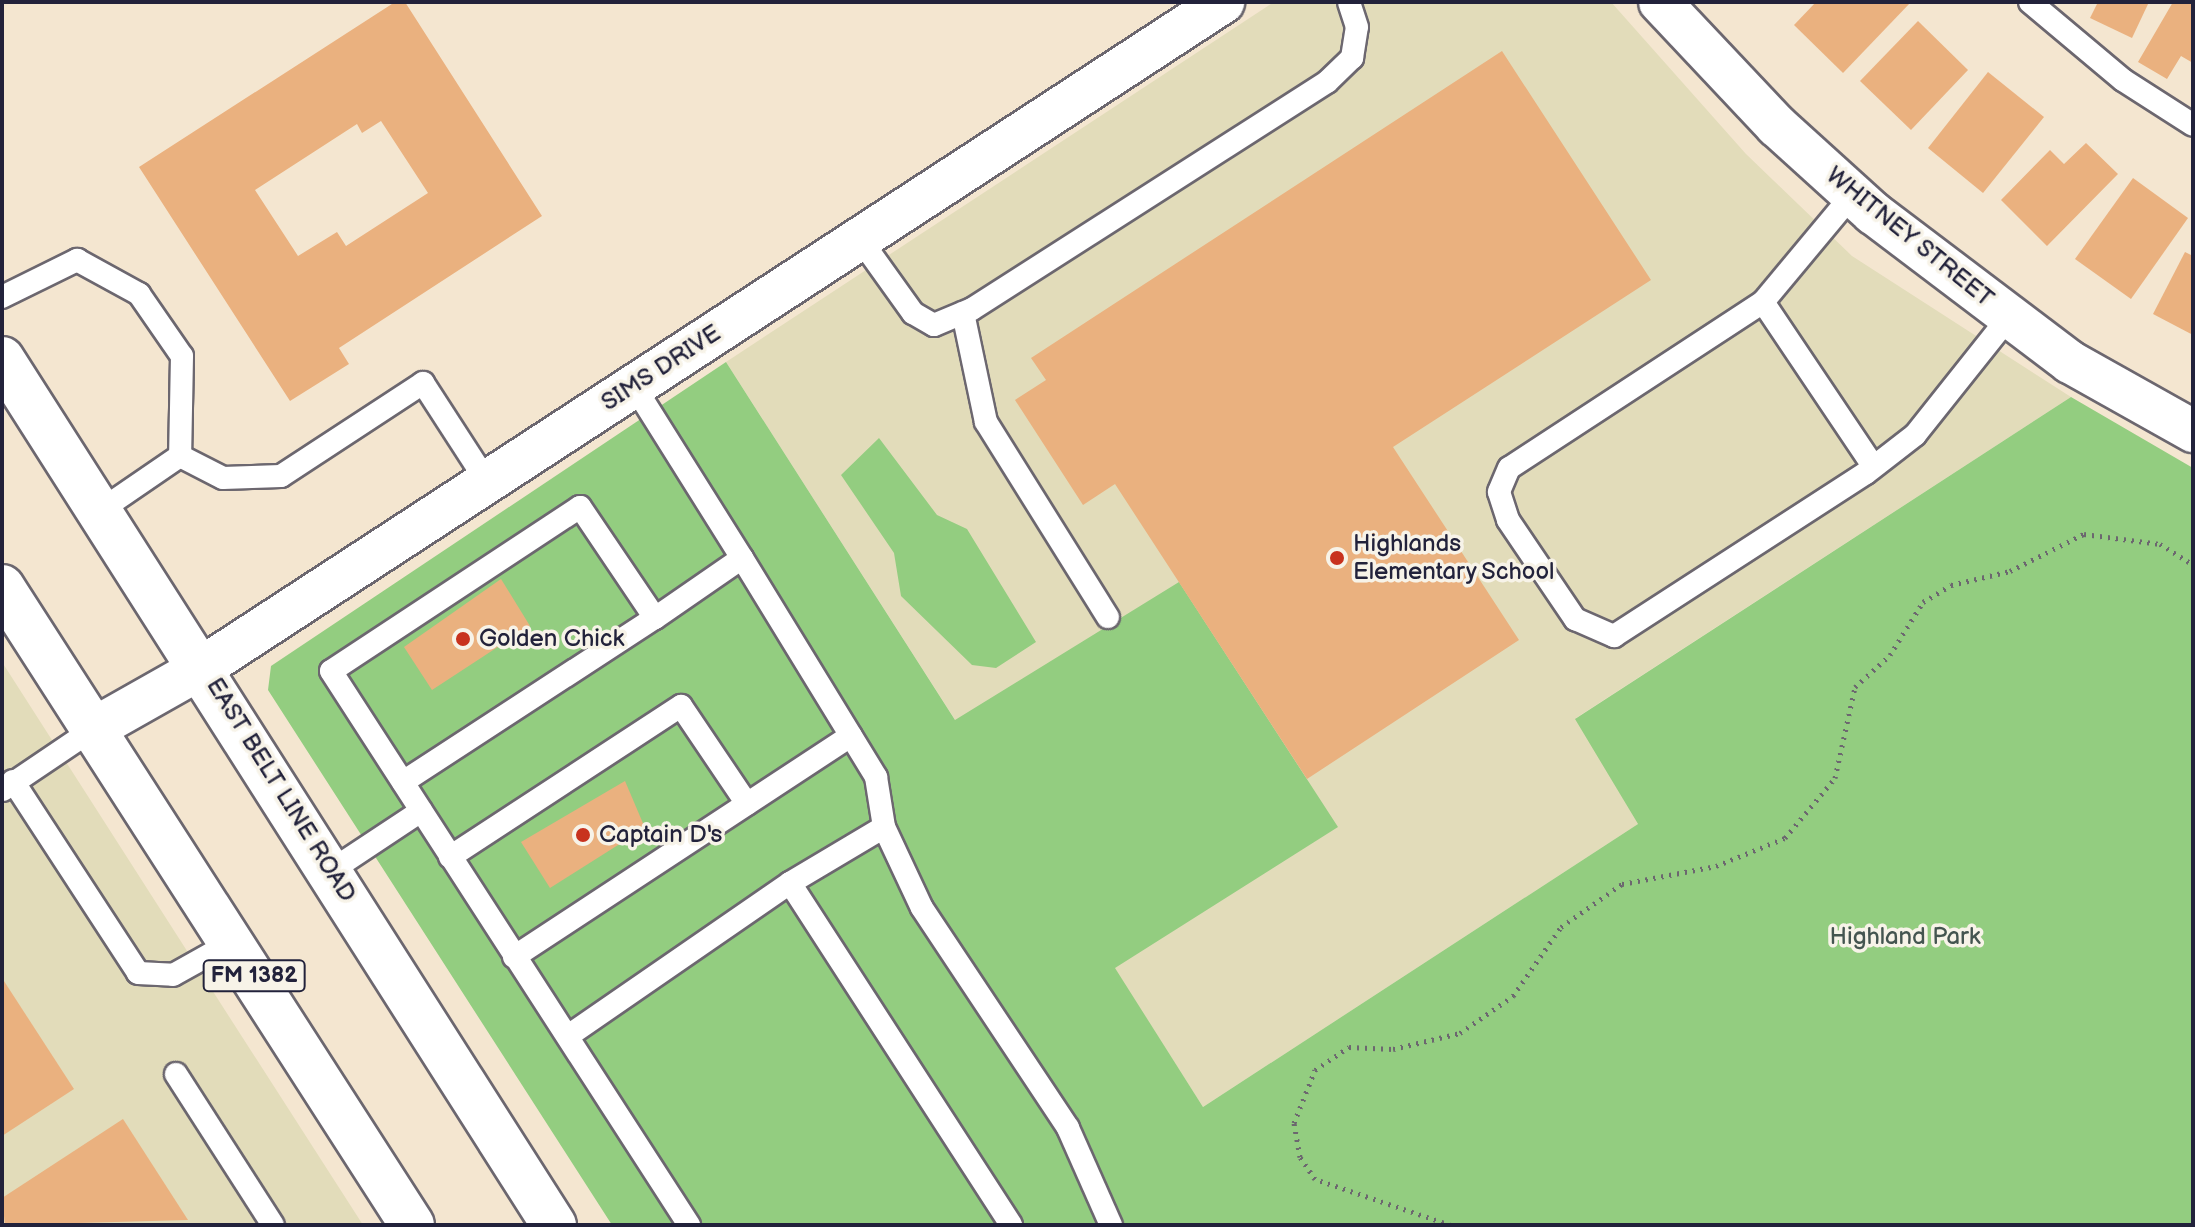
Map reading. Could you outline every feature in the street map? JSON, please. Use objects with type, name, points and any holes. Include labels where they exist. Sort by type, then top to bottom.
[{"type":"main road","name":"EAST BELT LINE ROAD","points":[[2,359],[203,667],[554,1225]]},
{"type":"main road","name":"FM 1382","points":[[2,587],[412,1225]]},
{"type":"street","name":"SIMS DRIVE","points":[[95,728],[203,667],[1223,2]]},
{"type":"street","name":"WHITNEY STREET","points":[[1660,2],[1853,194],[2070,362],[2193,431]]},
{"type":"lane","points":[[860,239],[913,313],[934,325],[963,313],[1327,82],[1352,58],[1357,27],[1349,2]]},
{"type":"lane","points":[[2030,2],[2123,80],[2193,125]]},
{"type":"lane","points":[[1853,194],[1763,302],[1509,468],[1499,492],[1508,520],[1575,619],[1614,636],[1873,466],[1915,435],[2009,317]]},
{"type":"lane","points":[[2,297],[77,260],[139,294],[182,356],[180,456]]},
{"type":"lane","points":[[1763,302],[1873,466]]},
{"type":"lane","points":[[963,313],[986,422],[1108,617]]},
{"type":"lane","points":[[180,456],[223,478],[281,476],[423,383],[487,482]]},
{"type":"lane","points":[[634,386],[876,777],[884,827],[922,908],[1068,1128],[1111,1225]]},
{"type":"lane","points":[[101,510],[180,456]]},
{"type":"lane","points":[[655,618],[580,507],[331,671],[689,1225]]},
{"type":"lane","points":[[403,782],[742,558]]},
{"type":"lane","points":[[450,857],[681,706],[747,804]]},
{"type":"lane","points":[[95,728],[8,786],[138,973],[173,975],[232,942]]},
{"type":"lane","points":[[514,957],[851,736]]},
{"type":"lane","points":[[332,870],[421,811]]},
{"type":"lane","points":[[568,1036],[790,883],[884,827]]},
{"type":"lane","points":[[790,883],[1011,1225]]},
{"type":"lane","points":[[176,1074],[273,1225]]},
{"type":"path","points":[[1451,1225],[1419,1209],[1340,1193],[1309,1173],[1294,1123],[1315,1070],[1349,1047],[1393,1049],[1460,1033],[1513,996],[1561,927],[1622,884],[1716,866],[1785,838],[1835,778],[1855,687],[1890,655],[1923,602],[1951,585],[2010,571],[2084,534],[2160,544],[2193,565]]},
{"type":"shaded area","name":"Highlands Elementary School","points":[[1274,2],[1611,2],[1746,154],[1852,256],[2071,397],[1576,718],[1638,824],[1203,1107],[726,362]]},
{"type":"shaded area","points":[[2,662],[221,1004],[363,1225],[2,1225]]},
{"type":"green space","name":"Highland Park","points":[[726,362],[955,720],[1179,582],[1338,827],[1115,968],[1203,1107],[1638,824],[1575,719],[2071,397],[2193,468],[2193,1225],[612,1225],[268,690],[271,666]]},
{"type":"green space","points":[[879,438],[937,515],[967,529],[1036,642],[996,668],[972,665],[901,596],[894,553],[841,475]]},
{"type":"building","points":[[395,2],[405,2],[542,216],[339,348],[349,364],[290,401],[139,167]],"holes":[[[381,121],[428,193],[346,246],[337,232],[298,256],[255,190],[357,124],[362,133]]]},
{"type":"building","points":[[1816,2],[1911,2],[1843,73],[1794,25]]},
{"type":"building","points":[[2098,2],[2149,2],[2132,38],[2090,18]]},
{"type":"building","points":[[2173,2],[2193,2],[2193,63],[2181,56],[2167,79],[2138,62]]},
{"type":"building","points":[[1918,21],[1968,70],[1911,130],[1860,81]]},
{"type":"building","name":"Highlands Elementary School","points":[[1502,51],[1651,280],[1393,447],[1519,640],[1307,779],[1115,484],[1083,505],[1015,400],[1046,380],[1031,358]]},
{"type":"building","points":[[1988,72],[2044,117],[1983,193],[1928,148]]},
{"type":"building","points":[[2086,143],[2118,174],[2047,246],[2001,200],[2050,150],[2064,164]]},
{"type":"building","points":[[2133,178],[2188,218],[2131,299],[2075,259]]},
{"type":"building","points":[[2185,252],[2193,256],[2193,335],[2153,314]]},
{"type":"building","name":"Golden Chick","points":[[501,579],[530,626],[432,690],[404,647]]},
{"type":"building","name":"Captain D's","points":[[625,781],[645,828],[550,888],[521,842]]},
{"type":"building","points":[[2,978],[74,1089],[2,1136]]},
{"type":"building","points":[[123,1119],[188,1220],[5,1225],[2,1198]]},
{"type":"place","name":"Highlands Elementary School","points":[[1337,558]]},
{"type":"place","name":"Golden Chick","points":[[463,639]]},
{"type":"place","name":"Captain D's","points":[[583,835]]}]
